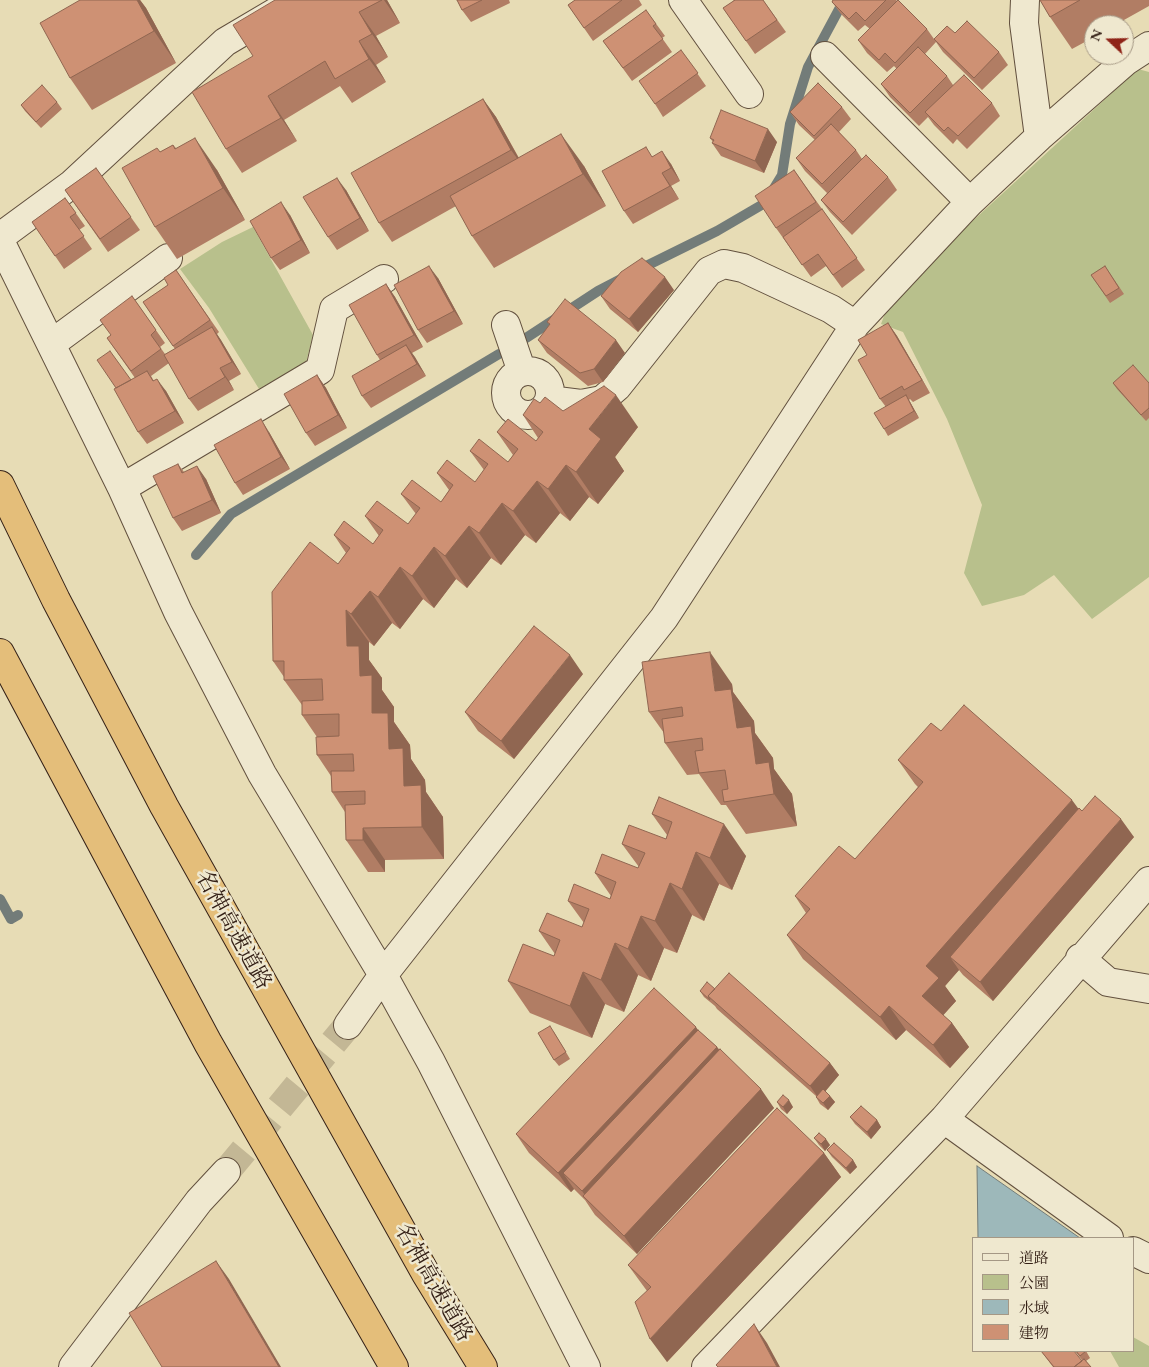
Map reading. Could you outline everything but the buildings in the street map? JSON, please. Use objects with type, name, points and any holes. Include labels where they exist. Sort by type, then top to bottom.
[{"type":"highway","name":"名神高速道路","points":[[0,485],[56,600],[169,814],[426,1274],[482,1367]]},
{"type":"highway","points":[[0,653],[208,1043],[394,1367]]},
{"type":"street","points":[[0,236],[72,184],[225,42],[296,0]]},
{"type":"street","points":[[683,0],[749,94]]},
{"type":"street","points":[[1025,0],[1024,23],[1039,137]]},
{"type":"street","points":[[348,1025],[383,975],[664,618],[855,325],[970,202],[1039,137],[1126,61],[1149,46]]},
{"type":"street","points":[[825,56],[970,202]]},
{"type":"street","points":[[0,241],[122,488],[178,612],[262,774],[383,975],[431,1062],[586,1367]]},
{"type":"street","points":[[51,344],[168,258]]},
{"type":"street","points":[[549,400],[581,404],[602,400],[617,387],[709,271],[724,264],[752,272],[831,309],[855,325]]},
{"type":"street","points":[[122,488],[320,370],[334,309],[384,279]]},
{"type":"street","points":[[506,326],[522,372]]},
{"type":"street","points":[[522,372],[535,372],[541,375],[549,386],[549,400],[542,411],[530,416],[523,416],[512,409],[508,404],[505,391],[511,379],[522,372]]},
{"type":"street","points":[[706,1367],[944,1119],[1080,958],[1149,881]]},
{"type":"street","points":[[1080,958],[1108,982],[1149,989]]},
{"type":"street","points":[[944,1119],[1109,1237]]},
{"type":"street","points":[[73,1367],[199,1201],[226,1172]]},
{"type":"street","points":[[1134,1252],[1149,1259]]},
{"type":"green space","points":[[1138,69],[1149,72],[1149,577],[1092,619],[1054,575],[1024,595],[982,606],[964,573],[982,505],[947,419],[903,332],[881,324],[892,295]]},
{"type":"green space","points":[[253,227],[313,335],[306,363],[259,389],[209,308],[180,269],[222,242]]},
{"type":"green space","points":[[1134,1338],[1149,1346],[1149,1367],[1119,1367],[1111,1352],[1134,1352]]},
{"type":"water","points":[[977,1166],[1079,1237],[978,1237]]},
{"type":"waterway","points":[[638,270],[717,231],[765,203],[782,175],[790,124],[808,67],[844,0]]},
{"type":"waterway","points":[[526,338],[598,291],[623,278]]},
{"type":"waterway","points":[[196,555],[231,514],[499,354]]},
{"type":"waterway","points":[[0,899],[11,919],[18,915]]},
{"type":"tunnel","points":[[226,1172],[348,1025]]}]
